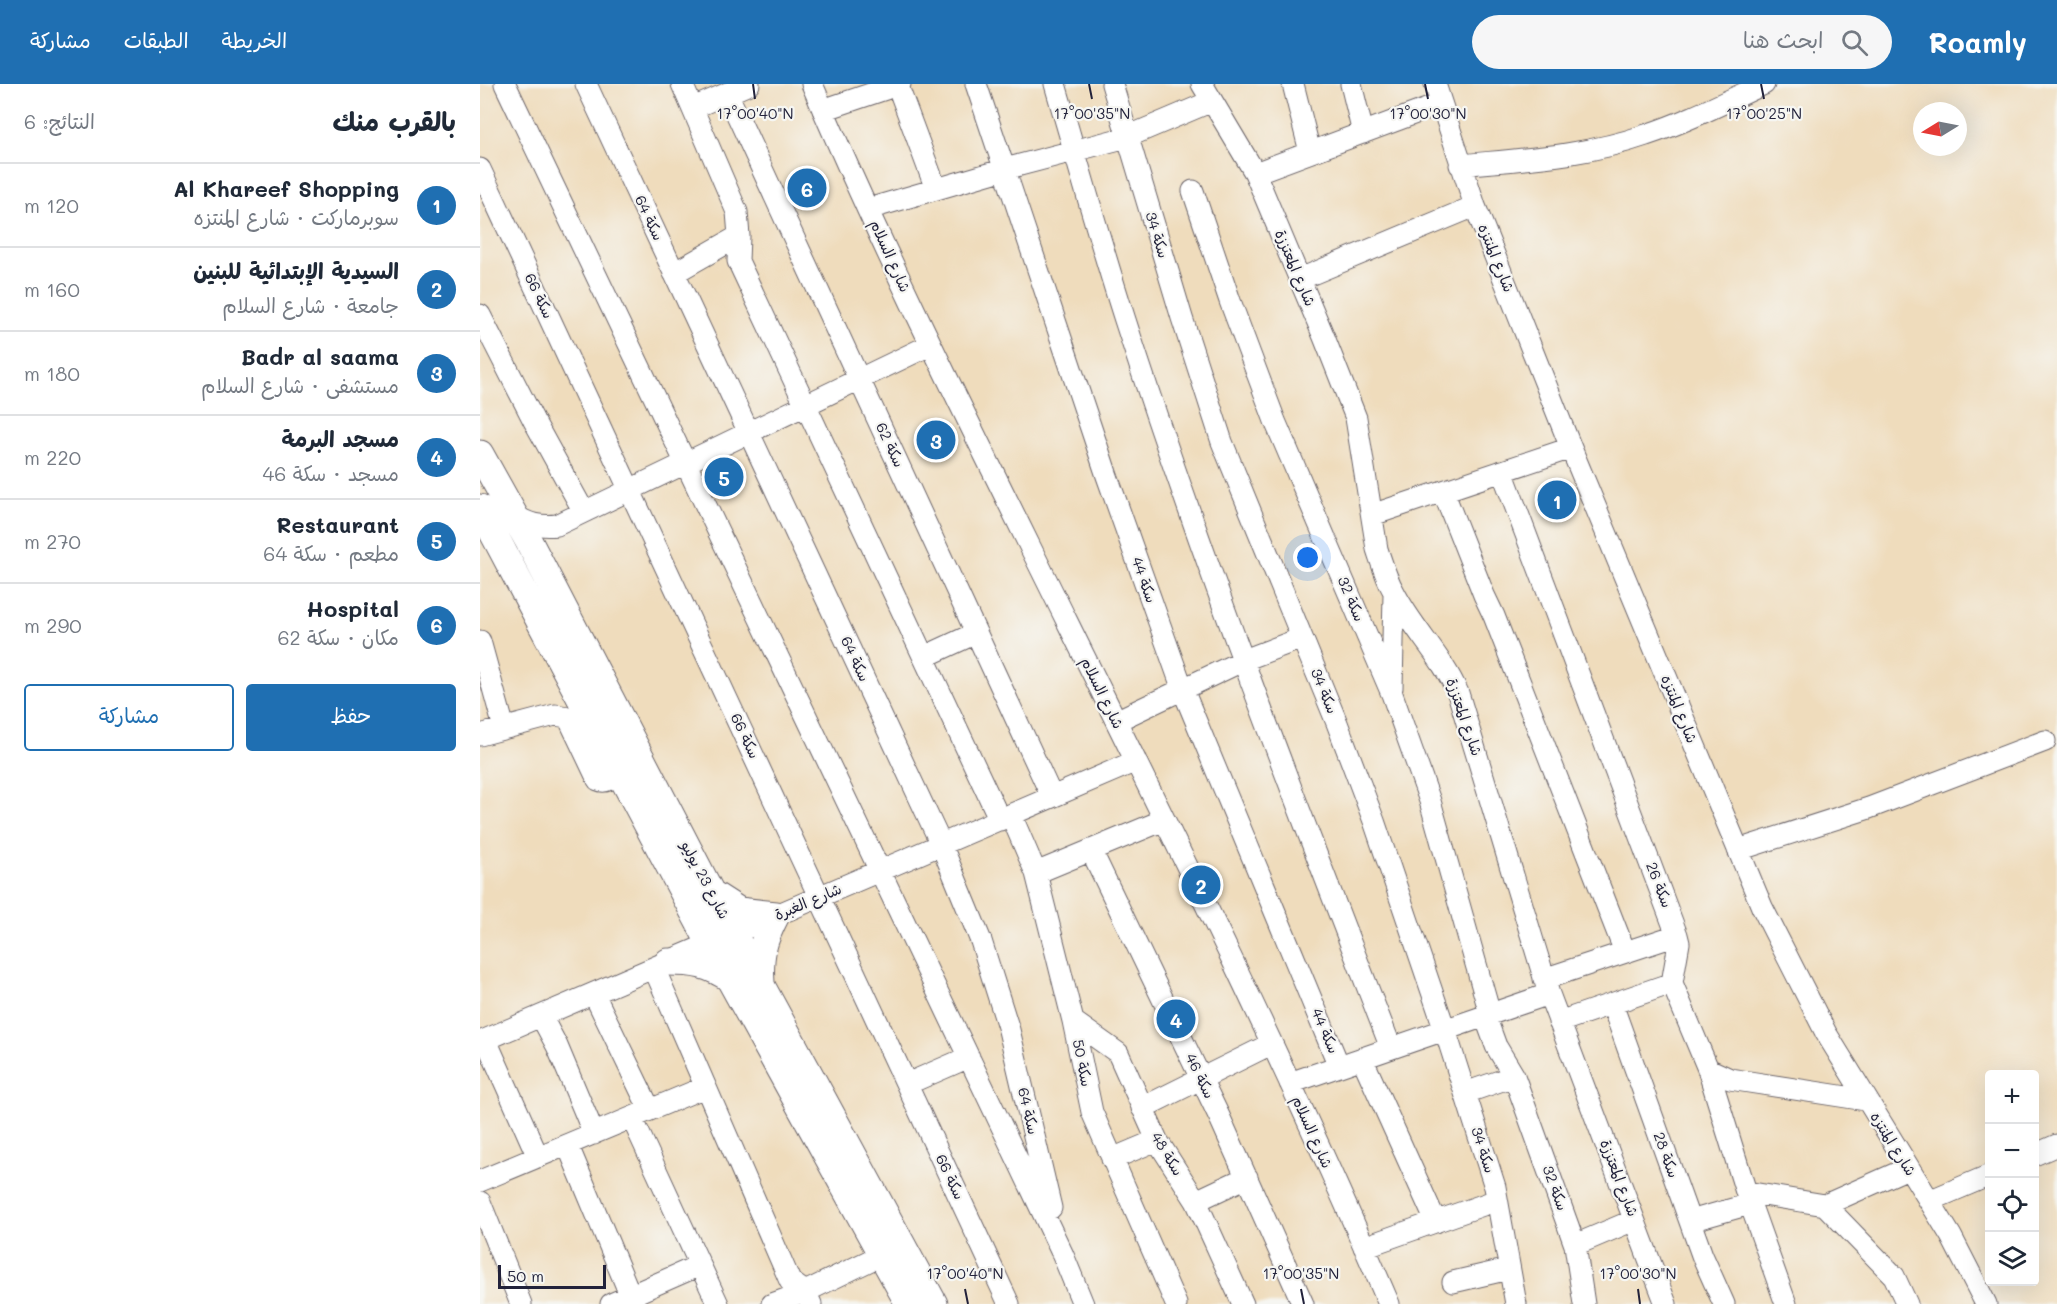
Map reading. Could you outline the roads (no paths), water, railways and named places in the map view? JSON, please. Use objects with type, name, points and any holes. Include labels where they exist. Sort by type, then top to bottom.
[{"type":"main road","name":"شارع 23 يوليو","points":[[480,454],[543,570],[702,901],[722,938],[762,984],[934,1304]]},
{"type":"main road","name":"شارع 23 يوليو","points":[[481,510],[619,772],[702,901]]},
{"type":"main road","points":[[661,964],[682,944],[702,901],[739,911],[776,915],[762,948],[760,965],[762,984]]},
{"type":"main road","name":"شارع 23 يوليو","points":[[722,938],[731,979],[909,1304]]},
{"type":"main road","points":[[661,964],[694,962],[712,967],[731,979]]},
{"type":"street","points":[[505,84],[1063,1255],[1083,1304]]},
{"type":"street","name":"سكة 64","points":[[586,84],[941,844],[981,941],[1006,1019],[1063,1255]]},
{"type":"street","name":"سكة 50","points":[[682,84],[737,212],[738,261],[924,657],[1036,873],[1074,1021],[1092,1112],[1176,1304]]},
{"type":"street","points":[[693,108],[749,84]]},
{"type":"street","name":"شارع السلام","points":[[812,84],[930,345],[1116,721],[1290,1083],[1389,1304]]},
{"type":"street","points":[[823,110],[898,84],[936,189]]},
{"type":"street","name":"سكة 44","points":[[976,84],[1107,476],[1183,690],[1339,1066]]},
{"type":"street","points":[[1055,84],[1124,319],[1188,505],[1317,858],[1391,1048]]},
{"type":"street","name":"سكة 34","points":[[1112,84],[1182,318],[1222,442],[1374,821],[1445,1030],[1497,1200],[1516,1304]]},
{"type":"street","points":[[1293,84],[1310,153]]},
{"type":"street","points":[[1351,84],[1363,133]]},
{"type":"street","points":[[1460,165],[1554,157],[1645,136],[1764,84]]},
{"type":"street","points":[[868,209],[1005,169],[1127,137],[1207,92]]},
{"type":"street","name":"شارع المعتززة","points":[[1207,92],[1255,173],[1356,418],[1377,549],[1394,594],[1449,673],[1458,693],[1546,987],[1666,1304]]},
{"type":"street","name":"سكة 62","points":[[727,93],[1052,798]]},
{"type":"street","points":[[1255,173],[1363,133],[1437,94]]},
{"type":"street","name":"شارع المنتزه","points":[[1437,94],[1475,206],[1762,908],[1821,1022],[1866,1100],[1951,1236],[1986,1304]]},
{"type":"street","name":"سكة 66","points":[[480,169],[1009,1304]]},
{"type":"street","name":"سكة 32","points":[[1194,191],[1230,301],[1275,421],[1392,694],[1430,801],[1496,1046],[1514,1076],[1575,1245],[1584,1304]]},
{"type":"street","points":[[1300,279],[1475,206]]},
{"type":"street","points":[[674,273],[739,236]]},
{"type":"street","points":[[480,315],[584,512]]},
{"type":"street","points":[[514,515],[528,524],[541,527],[557,525],[930,345]]},
{"type":"street","points":[[1372,515],[1572,448]]},
{"type":"street","name":"سكة 26","points":[[1502,471],[1677,934],[1679,943],[1672,983]]},
{"type":"street","points":[[1443,491],[1625,952]]},
{"type":"street","points":[[543,570],[546,539],[557,525]]},
{"type":"street","points":[[1392,694],[1394,594]]},
{"type":"street","points":[[924,657],[976,633]]},
{"type":"street","points":[[1116,721],[1244,660],[1302,638]]},
{"type":"street","points":[[480,641],[504,728]]},
{"type":"street","points":[[480,735],[555,715],[563,715],[568,717],[598,780],[608,781],[619,772]]},
{"type":"street","points":[[1738,850],[1891,800],[2045,741]]},
{"type":"street","name":"شارع الغبرة","points":[[483,1041],[1136,762]]},
{"type":"street","points":[[1036,873],[1164,820]]},
{"type":"street","name":"سكة 46","points":[[1091,850],[1202,1079],[1303,1304]]},
{"type":"street","points":[[1290,1083],[1487,1015],[1625,952],[1677,934]]},
{"type":"street","points":[[661,964],[705,1087],[790,1281],[808,1298]]},
{"type":"street","points":[[1559,1022],[1672,983],[1708,1069],[1748,1198],[1786,1304]]},
{"type":"street","points":[[594,993],[700,1265],[718,1304]]},
{"type":"street","name":"سكة 28","points":[[1612,1004],[1702,1256],[1724,1304]]},
{"type":"street","points":[[541,1016],[557,1046],[594,1134]]},
{"type":"street","name":"سكة 48","points":[[1074,1021],[1119,1053],[1157,1140],[1196,1202],[1243,1304]]},
{"type":"street","points":[[483,1041],[538,1157]]},
{"type":"street","points":[[1143,1108],[1271,1044]]},
{"type":"street","points":[[907,1084],[969,1057]]},
{"type":"street","points":[[1362,1058],[1436,1222]]},
{"type":"street","points":[[1708,1069],[1730,1079],[1866,1100]]},
{"type":"street","points":[[1465,1093],[1514,1076]]},
{"type":"street","points":[[482,1175],[568,1146],[705,1087]]},
{"type":"street","points":[[1112,1159],[1157,1140]]},
{"type":"street","points":[[2039,1153],[2057,1145]]},
{"type":"street","points":[[568,1146],[625,1301],[700,1265]]},
{"type":"street","points":[[1690,1221],[1748,1198],[1825,1205],[1908,1168]]},
{"type":"street","points":[[1929,1201],[1985,1176]]},
{"type":"street","points":[[1196,1202],[1247,1177]]},
{"type":"street","points":[[1364,1247],[1497,1200]]},
{"type":"street","points":[[480,1202],[521,1304]]},
{"type":"street","points":[[1825,1205],[1894,1276],[1907,1304]]},
{"type":"street","points":[[1575,1245],[1635,1220]]},
{"type":"street","points":[[772,1304],[808,1298],[881,1255]]},
{"type":"street","points":[[1453,1282],[1509,1269]]},
{"type":"place","name":"Hospital","points":[[807,188]]},
{"type":"place","name":"Badr al saama","points":[[936,440]]},
{"type":"place","name":"Restaurant","points":[[724,477]]},
{"type":"place","name":"Al Khareef Shopping","points":[[1557,500]]},
{"type":"place","name":"السيدية الإبتدائية للبنين","points":[[1201,885]]},
{"type":"place","name":"مسجد البرمة","points":[[1176,1019]]}]
